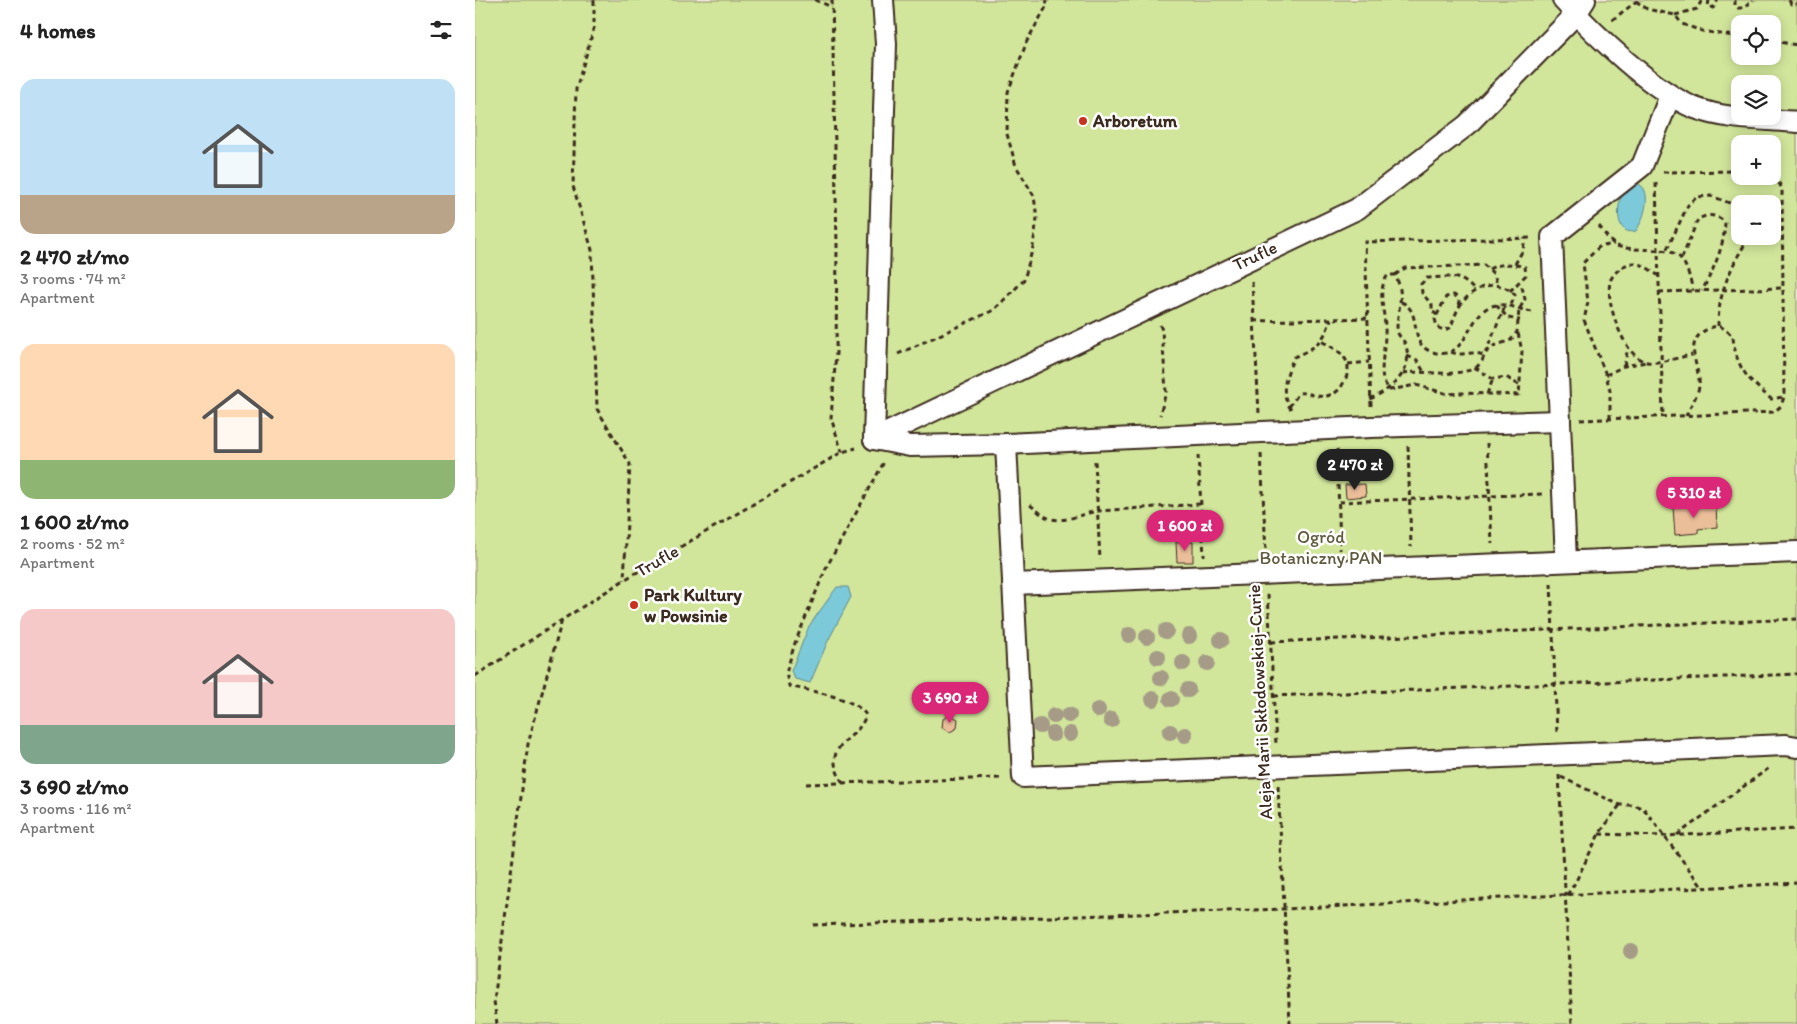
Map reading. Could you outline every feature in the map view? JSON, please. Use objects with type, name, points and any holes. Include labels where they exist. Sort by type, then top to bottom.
[{"type":"street","points":[[883,0],[886,44],[874,439],[910,446],[1007,444],[1371,427],[1560,421]]},
{"type":"street","points":[[1575,5],[1596,33],[1670,96],[1696,109],[1722,115],[1797,122]]},
{"type":"street","name":"Trufle","points":[[874,439],[1357,209],[1467,125],[1575,5]]},
{"type":"street","points":[[1558,562],[1563,493],[1552,237],[1589,209],[1649,169],[1670,96]]},
{"type":"street","points":[[1007,444],[1023,777],[1791,746]]},
{"type":"street","points":[[1013,584],[1797,552]]},
{"type":"path","points":[[594,0],[594,28],[576,90],[573,186],[592,250],[597,409],[630,464],[624,580]]},
{"type":"path","points":[[815,0],[832,6],[832,0]]},
{"type":"path","points":[[877,363],[994,310],[1024,280],[1033,247],[1037,218],[1034,196],[1016,166],[1007,134],[1008,92],[1027,41],[1046,7],[1047,0]]},
{"type":"path","points":[[1596,33],[1637,0],[1647,9],[1675,15],[1697,8],[1702,0]]},
{"type":"path","points":[[1709,0],[1708,6],[1713,8],[1718,0]]},
{"type":"path","points":[[1735,0],[1735,6],[1738,8],[1744,8],[1753,0]]},
{"type":"path","points":[[1789,0],[1791,4],[1797,4]]},
{"type":"path","name":"Trufle","points":[[475,676],[624,580],[842,452],[831,418],[836,353],[837,245],[832,6]]},
{"type":"path","points":[[1675,15],[1682,24],[1702,31],[1731,36]]},
{"type":"path","points":[[1781,42],[1797,45]]},
{"type":"path","points":[[1663,417],[1659,276],[1649,169],[1731,171]]},
{"type":"path","points":[[1560,421],[1773,412],[1781,406],[1784,397],[1782,189],[1780,185]]},
{"type":"path","points":[[1667,249],[1688,204],[1697,197],[1711,196],[1731,204]]},
{"type":"path","points":[[1589,209],[1614,244]]},
{"type":"path","points":[[1682,258],[1698,219],[1709,214],[1717,216],[1725,222],[1724,241],[1718,259],[1702,291]]},
{"type":"path","points":[[1371,427],[1365,242],[1552,237]]},
{"type":"path","points":[[1515,264],[1523,250],[1525,238]]},
{"type":"path","points":[[1610,419],[1610,391],[1584,320],[1588,302],[1583,263],[1599,247],[1614,244],[1626,248],[1667,249],[1682,258],[1688,270],[1693,291]]},
{"type":"path","points":[[1717,326],[1718,311],[1726,278],[1733,262],[1744,245]]},
{"type":"path","name":"Aleja Marii Skłodowskiej-Curie","points":[[1251,258],[1290,1024]]},
{"type":"path","points":[[1647,362],[1639,359],[1628,348],[1621,336],[1609,289],[1611,278],[1618,269],[1631,263],[1641,264],[1659,276]]},
{"type":"path","points":[[1395,276],[1405,268],[1473,264],[1483,265],[1494,274],[1497,284]]},
{"type":"path","points":[[1489,270],[1497,265],[1515,264],[1525,267],[1526,276],[1521,283],[1510,291]]},
{"type":"path","points":[[1388,274],[1395,276],[1400,284],[1401,302],[1397,332],[1406,346],[1407,356],[1407,363],[1403,374],[1390,390],[1383,381],[1382,352],[1385,329],[1381,305],[1383,281],[1388,274]]},
{"type":"path","points":[[1437,315],[1431,311],[1432,305],[1422,294],[1421,284],[1427,278],[1458,277],[1467,281],[1475,291]]},
{"type":"path","points":[[1519,422],[1519,385],[1522,351],[1517,332],[1519,310],[1525,299],[1521,283]]},
{"type":"path","points":[[1460,305],[1458,298],[1454,295],[1446,297],[1435,319],[1437,327],[1443,330],[1450,328],[1460,305],[1475,291],[1485,286],[1497,284],[1510,291],[1515,296],[1511,305]]},
{"type":"path","points":[[1659,292],[1783,288]]},
{"type":"path","points":[[1451,352],[1464,340],[1480,314],[1487,308],[1506,304],[1519,310],[1533,312],[1542,310],[1555,301]]},
{"type":"path","points":[[1401,302],[1408,304],[1413,311],[1419,340],[1428,351],[1438,353],[1451,352],[1457,355],[1473,351],[1483,354]]},
{"type":"path","points":[[1403,374],[1424,372],[1445,375],[1476,368],[1482,361],[1483,354],[1506,304]]},
{"type":"path","points":[[1495,305],[1508,318],[1519,320]]},
{"type":"path","points":[[1151,306],[1162,330],[1166,392],[1155,437]]},
{"type":"path","points":[[1254,321],[1367,318]]},
{"type":"path","points":[[1303,430],[1302,420],[1285,402],[1284,390],[1287,372],[1294,357],[1309,351],[1325,338],[1331,319]]},
{"type":"path","points":[[1686,416],[1699,388],[1699,376],[1692,355],[1698,336],[1717,326],[1725,328],[1733,337],[1735,353],[1746,377],[1771,399],[1784,397]]},
{"type":"path","points":[[1483,354],[1494,346],[1511,340],[1517,332]]},
{"type":"path","points":[[1289,407],[1299,393],[1319,397],[1330,395],[1340,388],[1348,374],[1348,364],[1342,353],[1321,341]]},
{"type":"path","points":[[1624,366],[1628,348]]},
{"type":"path","points":[[1606,376],[1624,366],[1692,355]]},
{"type":"path","points":[[1407,356],[1417,360],[1424,372]]},
{"type":"path","points":[[1348,364],[1369,362]]},
{"type":"path","points":[[1476,368],[1493,379],[1506,377],[1519,385]]},
{"type":"path","points":[[1487,394],[1493,379]]},
{"type":"path","points":[[1371,399],[1390,390],[1416,385],[1448,394],[1519,396]]},
{"type":"path","points":[[1486,423],[1494,564]]},
{"type":"path","points":[[1407,426],[1412,568]]},
{"type":"path","points":[[1337,429],[1341,571]]},
{"type":"path","points":[[1197,435],[1205,576]]},
{"type":"path","points":[[1095,440],[1101,581]]},
{"type":"path","points":[[843,783],[836,772],[835,758],[838,746],[863,726],[867,715],[862,708],[847,701],[789,686],[786,673],[795,643],[826,568],[894,444]]},
{"type":"path","points":[[1009,493],[1020,497],[1047,518],[1073,518],[1098,510],[1200,504]]},
{"type":"path","points":[[1339,502],[1563,493]]},
{"type":"path","points":[[1558,562],[1554,630],[1555,686],[1572,1024]]},
{"type":"path","points":[[1271,642],[1797,619]]},
{"type":"path","points":[[497,1024],[494,1001],[528,744],[562,620]]},
{"type":"path","points":[[1273,696],[1555,686],[1797,674]]},
{"type":"path","points":[[1677,835],[1784,757],[1791,746]]},
{"type":"path","points":[[1559,776],[1620,805],[1634,805],[1645,808],[1703,888]]},
{"type":"path","points":[[806,784],[1023,777]]},
{"type":"path","points":[[1566,895],[1575,883],[1599,834],[1620,805]]},
{"type":"path","points":[[1599,834],[1664,836],[1797,829]]},
{"type":"path","points":[[813,925],[1284,909],[1797,883]]},
{"type":"green space","name":"Ogród Botaniczny PAN","points":[[475,0],[1797,0],[1797,1024],[475,1024]]},
{"type":"water","points":[[1631,183],[1639,184],[1644,188],[1646,202],[1643,218],[1636,231],[1629,232],[1621,225],[1619,204],[1623,192]]},
{"type":"water","points":[[837,587],[848,587],[851,597],[828,641],[810,683],[795,679],[791,671],[809,626]]},
{"type":"building","points":[[1365,484],[1366,496],[1346,498],[1345,485]]},
{"type":"building","points":[[1716,505],[1717,527],[1698,529],[1698,533],[1675,535],[1673,507]]},
{"type":"building","points":[[1176,542],[1193,542],[1193,562],[1177,562]]},
{"type":"building","points":[[950,715],[958,719],[957,728],[950,732],[942,728],[943,719]]},
{"type":"place","name":"Arboretum","points":[[1083,121]]},
{"type":"place","name":"Park Kultury w Powsinie","points":[[634,605]]}]
